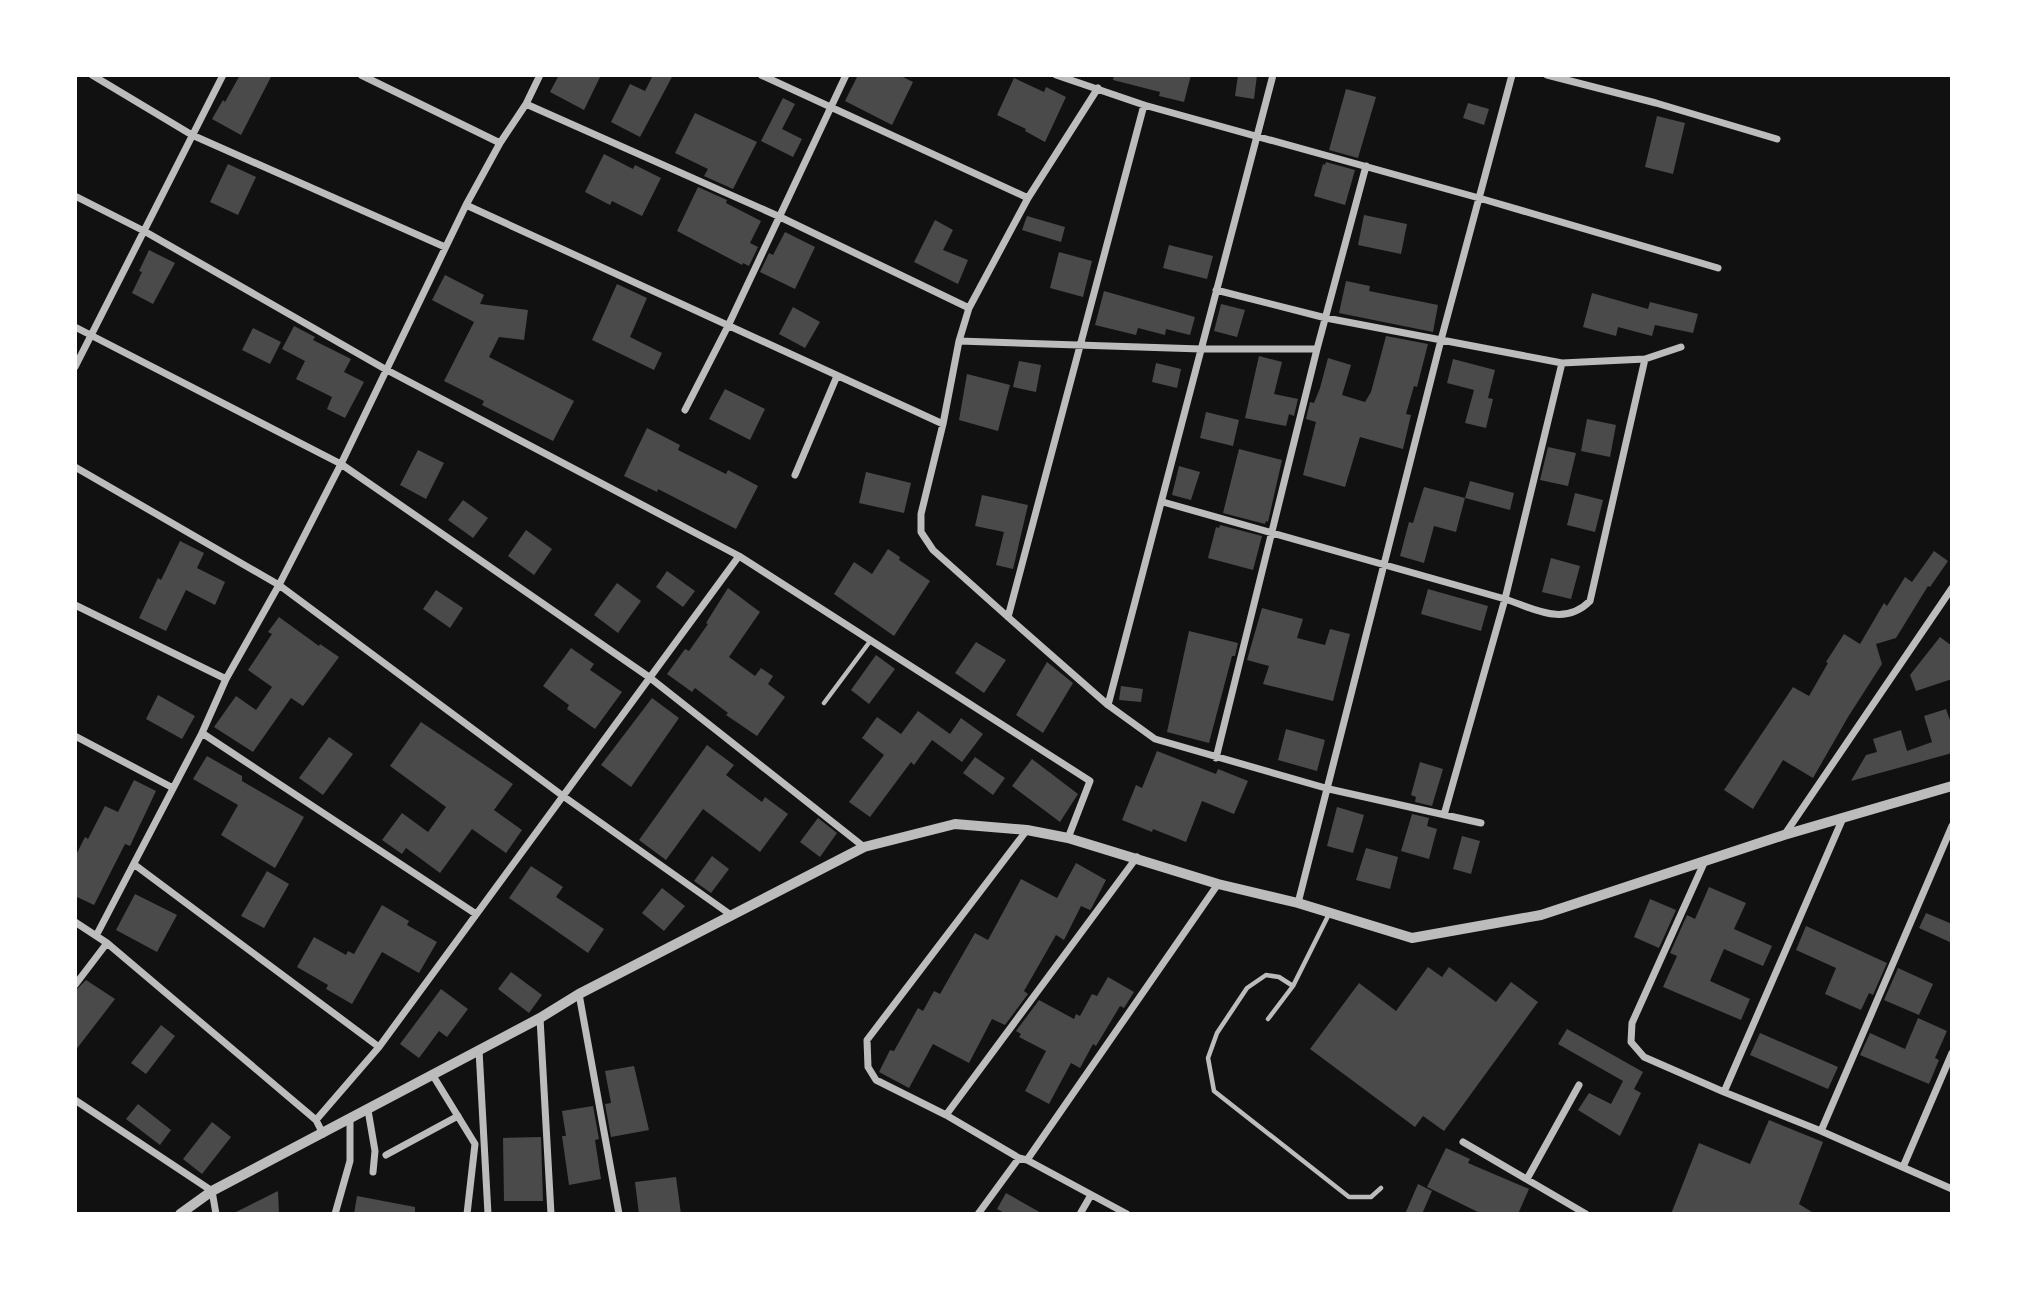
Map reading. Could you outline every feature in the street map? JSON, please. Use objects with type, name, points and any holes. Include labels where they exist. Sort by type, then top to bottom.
[{"type":"street","points":[[92,75],[192,135],[445,247]]},
{"type":"street","points":[[75,367],[223,75]]},
{"type":"street","points":[[360,75],[500,143]]},
{"type":"street","points":[[96,936],[202,733],[226,679],[279,585],[341,464],[466,205],[500,143],[526,104],[540,75]]},
{"type":"street","points":[[761,75],[1028,198]]},
{"type":"street","points":[[685,410],[728,326],[846,75]]},
{"type":"street","points":[[1056,75],[1144,105],[1718,268]]},
{"type":"street","points":[[1108,705],[1273,75]]},
{"type":"street","points":[[1298,903],[1441,340],[1512,75]]},
{"type":"street","points":[[1547,75],[1656,103],[1777,139]]},
{"type":"street","points":[[1098,88],[1028,198],[969,307],[921,514],[920,532],[933,550],[1008,617],[1108,705],[1154,740],[1329,789],[1481,823]]},
{"type":"street","points":[[526,104],[778,216],[969,307]]},
{"type":"street","points":[[1008,617],[1144,105]]},
{"type":"street","points":[[1216,758],[1317,349],[1366,166]]},
{"type":"street","points":[[75,196],[144,231],[385,369],[739,556],[871,639],[1090,781],[1068,838]]},
{"type":"street","points":[[466,205],[943,424]]},
{"type":"street","points":[[1216,290],[1326,318],[1562,363],[1645,359],[1681,347]]},
{"type":"street","points":[[75,327],[341,464],[649,677],[864,847]]},
{"type":"street","points":[[959,341],[1201,349],[1317,349]]},
{"type":"street","points":[[1163,502],[1557,616],[1573,614],[1590,601],[1645,359]]},
{"type":"street","points":[[1444,815],[1505,599],[1562,363]]},
{"type":"street","points":[[795,475],[837,376]]},
{"type":"street","points":[[75,467],[279,585],[563,796],[731,915]]},
{"type":"street","points":[[316,1120],[379,1047],[739,556]]},
{"type":"street","points":[[1784,835],[1952,588]]},
{"type":"street","points":[[75,605],[226,679]]},
{"type":"street","points":[[202,733],[476,914]]},
{"type":"street","points":[[75,736],[173,788]]},
{"type":"street","points":[[180,1214],[212,1191],[540,1018],[579,994],[864,847],[955,824],[1027,830],[1068,838],[1137,857],[1217,884],[1298,903],[1412,938],[1541,915],[1784,835],[1952,786]]},
{"type":"street","points":[[1724,1092],[1843,818]]},
{"type":"street","points":[[1821,1131],[1952,826]]},
{"type":"street","points":[[1027,830],[867,1040],[868,1067],[876,1080],[1127,1214]]},
{"type":"street","points":[[946,1115],[1137,857]]},
{"type":"street","points":[[1704,863],[1632,1023],[1631,1042],[1644,1057],[1952,1189]]},
{"type":"street","points":[[135,865],[379,1047]]},
{"type":"street","points":[[978,1214],[1023,1159],[1217,884]]},
{"type":"street","points":[[75,922],[107,943],[316,1120],[323,1134]]},
{"type":"street","points":[[75,985],[107,943]]},
{"type":"street","points":[[579,994],[619,1214]]},
{"type":"street","points":[[540,1018],[551,1214]]},
{"type":"street","points":[[479,1050],[488,1214]]},
{"type":"street","points":[[1903,1167],[1952,1053]]},
{"type":"street","points":[[432,1074],[475,1144],[467,1214]]},
{"type":"street","points":[[1527,1179],[1579,1085]]},
{"type":"street","points":[[75,1100],[212,1191],[216,1214]]},
{"type":"street","points":[[368,1110],[374,1151],[373,1172]]},
{"type":"street","points":[[386,1155],[458,1115]]},
{"type":"street","points":[[335,1214],[350,1161],[350,1119]]},
{"type":"street","points":[[1463,1142],[1586,1214]]},
{"type":"street","points":[[1080,1214],[1091,1195]]},
{"type":"lane","points":[[824,703],[871,639]]},
{"type":"lane","points":[[1268,1019],[1293,986],[1329,913]]},
{"type":"lane","points":[[1293,986],[1279,977],[1266,975],[1247,988],[1217,1033],[1209,1058],[1214,1091],[1349,1198],[1371,1197],[1381,1188]]},
{"type":"building","points":[[240,75],[272,75],[241,135],[212,119]]},
{"type":"building","points":[[559,75],[601,75],[584,110],[550,92]]},
{"type":"building","points":[[653,75],[673,75],[640,137],[611,122],[630,84],[645,91]]},
{"type":"building","points":[[858,75],[899,75],[913,82],[892,125],[845,101]]},
{"type":"building","points":[[1114,75],[1191,75],[1184,102],[1159,96],[1160,92],[1113,80]]},
{"type":"building","points":[[1238,75],[1257,75],[1254,99],[1235,96]]},
{"type":"building","points":[[1014,78],[1044,92],[1046,87],[1066,97],[1045,142],[997,115]]},
{"type":"building","points":[[1346,89],[1376,97],[1358,158],[1329,150]]},
{"type":"building","points":[[783,98],[795,104],[782,129],[802,139],[793,157],[761,141]]},
{"type":"building","points":[[1468,103],[1489,109],[1484,125],[1463,118]]},
{"type":"building","points":[[695,113],[757,142],[733,189],[704,176],[708,169],[675,153]]},
{"type":"building","points":[[1657,116],[1685,123],[1673,174],[1645,167]]},
{"type":"building","points":[[604,154],[633,169],[635,165],[661,178],[642,216],[612,201],[610,205],[585,192]]},
{"type":"building","points":[[1326,162],[1355,170],[1345,205],[1314,196],[1323,164]]},
{"type":"building","points":[[228,164],[256,177],[238,215],[210,202]]},
{"type":"building","points":[[698,187],[727,200],[726,203],[761,221],[750,243],[758,247],[749,266],[743,263],[742,265],[677,231]]},
{"type":"building","points":[[1364,215],[1407,224],[1401,254],[1358,245]]},
{"type":"building","points":[[1027,216],[1065,227],[1061,242],[1022,230]]},
{"type":"building","points":[[935,220],[953,230],[943,250],[968,260],[958,284],[914,262]]},
{"type":"building","points":[[785,232],[815,247],[795,289],[760,272],[769,253],[773,255]]},
{"type":"building","points":[[1169,245],[1213,256],[1207,279],[1163,268]]},
{"type":"building","points":[[149,250],[175,263],[153,304],[132,293]]},
{"type":"building","points":[[1059,252],[1092,261],[1083,297],[1050,288]]},
{"type":"building","points":[[445,275],[484,295],[480,304],[528,310],[524,340],[499,337],[489,357],[574,401],[553,441],[482,405],[484,401],[444,381],[474,322],[432,300]]},
{"type":"building","points":[[1346,281],[1370,286],[1369,291],[1438,305],[1433,332],[1339,313]]},
{"type":"building","points":[[617,284],[647,298],[630,337],[662,353],[654,370],[592,340]]},
{"type":"building","points":[[1104,291],[1195,317],[1190,335],[1166,329],[1165,335],[1138,328],[1136,335],[1095,325]]},
{"type":"building","points":[[1592,293],[1648,309],[1650,302],[1698,314],[1693,333],[1655,325],[1652,336],[1618,327],[1616,336],[1583,327]]},
{"type":"building","points":[[1221,304],[1245,310],[1237,337],[1214,331]]},
{"type":"building","points":[[793,307],[820,322],[805,348],[779,334]]},
{"type":"building","points":[[294,326],[315,337],[313,340],[351,359],[344,372],[364,382],[345,418],[327,409],[332,397],[296,379],[305,361],[282,349]]},
{"type":"building","points":[[253,328],[281,342],[270,364],[242,350]]},
{"type":"building","points":[[1386,336],[1428,344],[1417,387],[1414,386],[1406,414],[1411,415],[1403,449],[1360,437],[1345,487],[1303,475],[1316,422],[1306,419],[1310,402],[1314,403],[1320,388],[1328,358],[1351,365],[1342,395],[1365,402],[1371,392]]},
{"type":"building","points":[[1259,356],[1282,362],[1274,394],[1298,399],[1294,416],[1289,414],[1286,426],[1245,418]]},
{"type":"building","points":[[1453,359],[1495,370],[1488,398],[1493,399],[1486,428],[1465,423],[1474,390],[1447,383]]},
{"type":"building","points":[[1019,361],[1041,365],[1036,392],[1013,387]]},
{"type":"building","points":[[1156,363],[1181,369],[1177,388],[1152,382]]},
{"type":"building","points":[[967,374],[1010,385],[998,431],[959,420]]},
{"type":"building","points":[[725,389],[765,409],[750,440],[709,419]]},
{"type":"building","points":[[1206,412],[1239,420],[1233,446],[1200,438]]},
{"type":"building","points":[[1587,419],[1616,425],[1610,457],[1581,451]]},
{"type":"building","points":[[647,428],[680,445],[678,450],[726,474],[728,470],[758,486],[736,529],[658,489],[657,492],[624,476]]},
{"type":"building","points":[[1548,447],[1576,453],[1568,486],[1540,480]]},
{"type":"building","points":[[1239,449],[1282,460],[1268,522],[1265,524],[1223,513]]},
{"type":"building","points":[[418,450],[444,463],[426,499],[400,485]]},
{"type":"building","points":[[1179,466],[1200,472],[1191,500],[1172,495]]},
{"type":"building","points":[[866,472],[911,483],[904,513],[859,503]]},
{"type":"building","points":[[1470,481],[1514,493],[1510,510],[1465,498]]},
{"type":"building","points":[[1424,487],[1465,498],[1456,532],[1434,526],[1424,563],[1400,556],[1409,522],[1413,523]]},
{"type":"building","points":[[1575,493],[1603,500],[1595,532],[1567,525]]},
{"type":"building","points":[[982,495],[1028,505],[1013,569],[996,565],[1004,532],[975,526]]},
{"type":"building","points":[[463,500],[488,518],[473,538],[448,520]]},
{"type":"building","points":[[1220,525],[1262,536],[1253,570],[1208,558],[1216,527],[1219,528]]},
{"type":"building","points":[[526,530],[552,549],[534,575],[508,556]]},
{"type":"building","points":[[180,541],[204,553],[197,568],[225,582],[215,605],[186,590],[166,631],[139,618]]},
{"type":"building","points":[[888,549],[930,581],[894,636],[834,594],[854,562],[872,574]]},
{"type":"building","points":[[1934,551],[1948,561],[1930,587],[1928,586],[1896,638],[1876,644],[1882,664],[1813,778],[1783,760],[1753,809],[1724,790],[1793,687],[1809,696],[1844,634],[1860,644],[1884,603],[1887,606],[1905,577],[1912,582]]},
{"type":"building","points":[[1551,558],[1580,566],[1571,599],[1542,592]]},
{"type":"building","points":[[667,571],[695,591],[683,607],[656,587]]},
{"type":"building","points":[[617,583],[641,601],[618,633],[594,615]]},
{"type":"building","points":[[728,588],[760,612],[729,657],[755,676],[761,668],[773,676],[768,684],[785,697],[757,736],[726,715],[728,713],[695,688],[692,692],[667,674],[685,649],[689,651]]},
{"type":"building","points":[[1428,589],[1488,606],[1481,631],[1421,614]]},
{"type":"building","points":[[436,590],[463,608],[450,628],[423,609]]},
{"type":"building","points":[[1262,608],[1303,619],[1297,638],[1325,645],[1330,629],[1350,634],[1333,701],[1263,684],[1269,666],[1247,660]]},
{"type":"building","points":[[279,617],[339,657],[303,706],[291,698],[253,752],[214,727],[236,696],[256,710],[272,687],[248,670],[272,634],[268,632]]},
{"type":"building","points":[[1189,631],[1238,643],[1235,656],[1232,656],[1209,743],[1167,732]]},
{"type":"building","points":[[1940,637],[1952,646],[1952,679],[1916,691],[1910,675]]},
{"type":"building","points":[[976,642],[1006,660],[984,693],[955,673]]},
{"type":"building","points":[[571,648],[594,664],[590,670],[622,692],[595,729],[567,709],[569,705],[543,686]]},
{"type":"building","points":[[876,655],[895,669],[869,704],[851,690]]},
{"type":"building","points":[[1047,662],[1073,683],[1043,733],[1016,715]]},
{"type":"building","points":[[1121,686],[1143,689],[1141,702],[1119,700]]},
{"type":"building","points":[[158,695],[195,716],[182,739],[146,719]]},
{"type":"building","points":[[652,698],[679,718],[631,787],[601,765]]},
{"type":"building","points":[[1946,709],[1952,726],[1952,753],[1851,781],[1866,755],[1877,752],[1873,739],[1901,730],[1907,751],[1932,742],[1924,716]]},
{"type":"building","points":[[918,711],[950,734],[961,718],[983,734],[962,762],[932,740],[914,765],[911,762],[870,817],[849,802],[884,755],[862,738],[877,717],[901,734]]},
{"type":"building","points":[[421,722],[513,784],[494,810],[522,830],[506,853],[472,829],[440,873],[406,848],[402,854],[382,840],[402,813],[428,832],[446,807],[390,766]]},
{"type":"building","points":[[1286,729],[1325,740],[1317,771],[1278,760]]},
{"type":"building","points":[[329,737],[353,754],[323,795],[299,778]]},
{"type":"building","points":[[707,745],[734,765],[726,775],[762,802],[765,797],[788,814],[760,852],[703,809],[666,860],[639,840]]},
{"type":"building","points":[[1157,751],[1216,774],[1218,769],[1248,781],[1234,814],[1202,801],[1186,842],[1122,820],[1136,785],[1142,788]]},
{"type":"building","points":[[207,756],[242,776],[242,781],[304,817],[275,868],[221,835],[238,805],[193,779]]},
{"type":"building","points":[[975,757],[1005,778],[993,795],[963,773]]},
{"type":"building","points":[[1032,759],[1078,794],[1060,822],[1012,786]]},
{"type":"building","points":[[1420,762],[1443,769],[1432,806],[1415,802],[1416,797],[1411,795]]},
{"type":"building","points":[[134,780],[156,791],[130,846],[125,844],[94,905],[75,896],[75,857],[105,806],[118,812]]},
{"type":"building","points":[[1337,807],[1364,815],[1353,853],[1327,846]]},
{"type":"building","points":[[1412,814],[1429,818],[1427,826],[1437,829],[1429,859],[1401,851]]},
{"type":"building","points":[[818,818],[837,833],[820,857],[800,842]]},
{"type":"building","points":[[1462,836],[1480,841],[1471,874],[1453,869]]},
{"type":"building","points":[[1366,848],[1398,857],[1390,889],[1356,880]]},
{"type":"building","points":[[712,856],[729,869],[711,893],[694,881]]},
{"type":"building","points":[[1076,863],[1106,880],[1091,909],[1081,906],[1064,940],[1056,935],[1024,991],[1028,994],[1005,1025],[992,1019],[969,1063],[933,1044],[909,1088],[879,1072],[918,1008],[923,1011],[934,991],[940,994],[975,933],[988,940],[1021,879],[1057,898]]},
{"type":"building","points":[[531,866],[563,887],[556,897],[604,929],[588,953],[509,898]]},
{"type":"building","points":[[267,871],[289,884],[264,928],[241,916]]},
{"type":"building","points":[[1709,887],[1746,903],[1734,929],[1772,946],[1763,966],[1724,949],[1710,981],[1750,999],[1741,1020],[1663,987],[1677,956],[1670,953],[1687,915],[1695,919]]},
{"type":"building","points":[[662,888],[685,906],[664,931],[642,913]]},
{"type":"building","points":[[135,894],[177,915],[157,952],[116,930]]},
{"type":"building","points":[[1650,899],[1676,910],[1659,948],[1634,937]]},
{"type":"building","points":[[382,905],[409,921],[407,925],[437,942],[419,973],[382,952],[352,1004],[326,989],[328,985],[297,967],[314,937],[346,955],[348,951],[354,954]]},
{"type":"building","points":[[1926,913],[1952,924],[1952,943],[1919,928]]},
{"type":"building","points":[[1806,926],[1887,963],[1873,995],[1869,993],[1861,1010],[1825,994],[1836,968],[1796,950]]},
{"type":"building","points":[[1428,967],[1442,977],[1449,967],[1496,1002],[1511,982],[1538,1002],[1444,1131],[1423,1116],[1415,1127],[1310,1049],[1359,983],[1396,1011]]},
{"type":"building","points":[[1898,968],[1933,984],[1919,1015],[1884,1000]]},
{"type":"building","points":[[511,972],[542,995],[529,1013],[498,989]]},
{"type":"building","points":[[1108,977],[1134,992],[1124,1008],[1120,1006],[1080,1068],[1071,1063],[1049,1104],[1025,1091],[1046,1051],[1019,1037],[1021,1034],[1016,1031],[1039,1000],[1074,1019],[1076,1014],[1080,1016],[1092,994],[1097,996]]},
{"type":"building","points":[[86,980],[115,999],[75,1051],[75,991]]},
{"type":"building","points":[[441,989],[468,1009],[447,1037],[439,1031],[419,1058],[400,1044]]},
{"type":"building","points":[[1918,1018],[1947,1031],[1935,1058],[1939,1060],[1929,1084],[1860,1055],[1870,1033],[1905,1049]]},
{"type":"building","points":[[161,1025],[175,1036],[146,1074],[131,1063]]},
{"type":"building","points":[[1567,1029],[1643,1072],[1634,1089],[1641,1093],[1620,1136],[1578,1110],[1589,1093],[1611,1104],[1623,1081],[1558,1044]]},
{"type":"building","points":[[1760,1033],[1838,1067],[1828,1089],[1750,1055]]},
{"type":"building","points":[[634,1066],[649,1130],[611,1137],[605,1104],[611,1103],[605,1071]]},
{"type":"building","points":[[138,1104],[171,1130],[160,1145],[126,1119]]},
{"type":"building","points":[[593,1106],[599,1139],[595,1140],[601,1179],[569,1185],[562,1136],[566,1136],[562,1111]]},
{"type":"building","points":[[1769,1120],[1823,1142],[1799,1204],[1815,1214],[1671,1214],[1699,1143],[1750,1164]]},
{"type":"building","points":[[212,1122],[231,1137],[202,1174],[183,1159]]},
{"type":"building","points":[[541,1137],[543,1201],[504,1201],[503,1138]]},
{"type":"building","points":[[1446,1148],[1470,1159],[1468,1163],[1529,1189],[1518,1214],[1482,1214],[1427,1187]]},
{"type":"building","points":[[676,1177],[681,1214],[639,1214],[635,1182]]},
{"type":"building","points":[[1418,1184],[1432,1191],[1422,1214],[1405,1214]]},
{"type":"building","points":[[278,1191],[279,1214],[232,1214]]},
{"type":"building","points":[[1006,1193],[1043,1214],[1006,1214],[997,1209]]},
{"type":"building","points":[[357,1196],[415,1207],[415,1214],[354,1214]]}]
